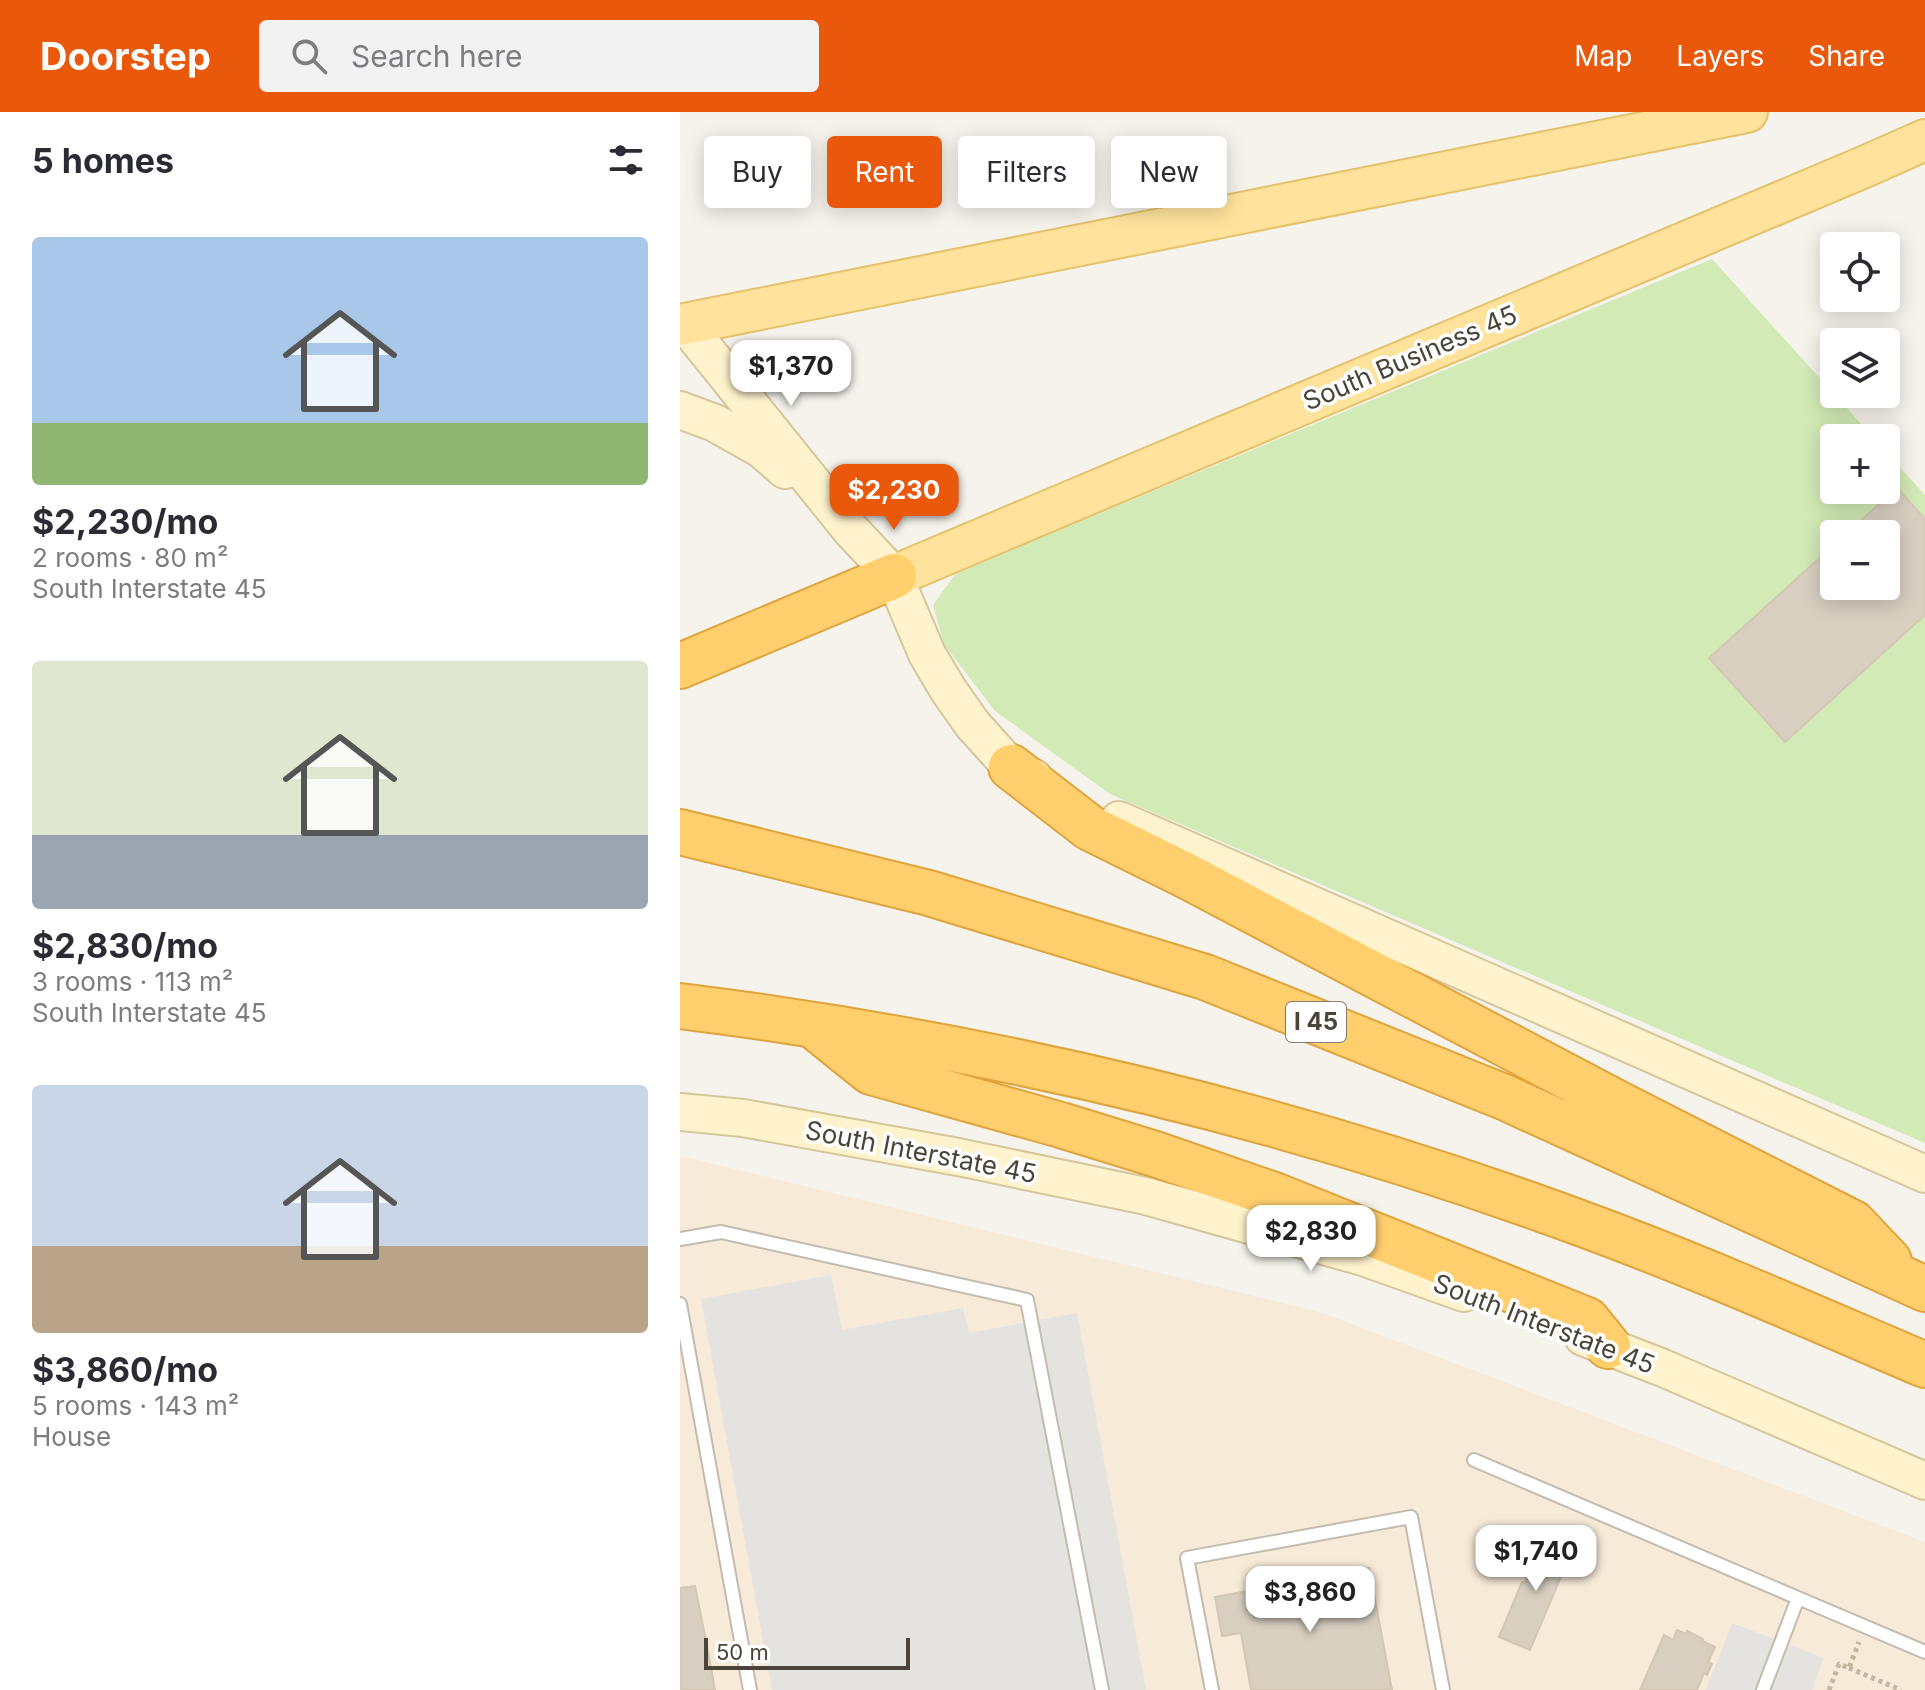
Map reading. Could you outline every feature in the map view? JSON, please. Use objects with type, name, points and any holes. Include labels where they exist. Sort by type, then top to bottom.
[{"type":"highway","points":[[680,666],[894,576]]},
{"type":"highway","points":[[1011,767],[1090,828],[1853,1223],[1918,1286]]},
{"type":"highway","name":"I 45","points":[[680,832],[929,893],[1205,977],[1504,1097],[1918,1286]]},
{"type":"highway","points":[[680,1006],[813,1025],[1017,1061],[1115,1083],[1297,1132],[1407,1164],[1625,1240],[1925,1365]]},
{"type":"highway","points":[[813,1025],[871,1072],[1061,1125],[1274,1195],[1587,1320],[1608,1346]]},
{"type":"main road","points":[[1747,112],[683,325],[850,529],[894,576],[927,654],[949,691],[973,725],[1011,767],[1110,816],[1925,1174]]},
{"type":"main road","name":"South Business 45","points":[[894,576],[1925,140]]},
{"type":"main road","points":[[680,410],[715,423],[761,449],[850,529]]},
{"type":"main road","name":"South Interstate 45","points":[[680,1112],[743,1118],[1146,1196],[1363,1257],[1608,1346],[1925,1481]]},
{"type":"lane","points":[[680,1239],[721,1232],[1027,1300],[1102,1690]]},
{"type":"lane","points":[[680,1304],[750,1690]]},
{"type":"lane","points":[[1474,1460],[1925,1652]]},
{"type":"lane","points":[[1212,1690],[1187,1558],[1411,1517],[1443,1690]]},
{"type":"lane","points":[[1763,1690],[1798,1598]]},
{"type":"path","points":[[1849,1668],[1865,1626]]},
{"type":"path","points":[[1829,1690],[1839,1664],[1901,1690]]},
{"type":"shaded area","points":[[680,1158],[1320,1312],[1925,1542],[1925,1690],[680,1690]]},
{"type":"shaded area","points":[[831,1275],[842,1330],[963,1308],[969,1333],[1077,1313],[1146,1690],[772,1690],[701,1299]]},
{"type":"shaded area","points":[[1732,1623],[1824,1658],[1812,1690],[1706,1690]]},
{"type":"green space","points":[[1712,259],[1820,378],[1820,408],[1847,408],[1861,424],[1820,424],[1820,504],[1900,504],[1900,467],[1925,495],[1925,1143],[1110,794],[995,711],[944,644],[933,605],[956,573]]},
{"type":"building","points":[[1900,491],[1925,519],[1925,615],[1785,742],[1709,658],[1820,558],[1820,600],[1900,600],[1900,520],[1862,520],[1879,504],[1900,504]]},
{"type":"building","points":[[1549,1534],[1569,1543],[1566,1549],[1571,1553],[1530,1650],[1499,1637],[1522,1582],[1525,1583],[1543,1540],[1546,1541]]},
{"type":"building","points":[[1369,1568],[1392,1690],[1251,1690],[1241,1633],[1222,1636],[1215,1597]]},
{"type":"building","points":[[695,1586],[715,1690],[680,1690],[680,1588]]},
{"type":"building","points":[[1677,1630],[1686,1634],[1687,1631],[1715,1647],[1708,1662],[1712,1664],[1707,1675],[1704,1673],[1697,1690],[1640,1690],[1664,1635],[1673,1640]]}]
